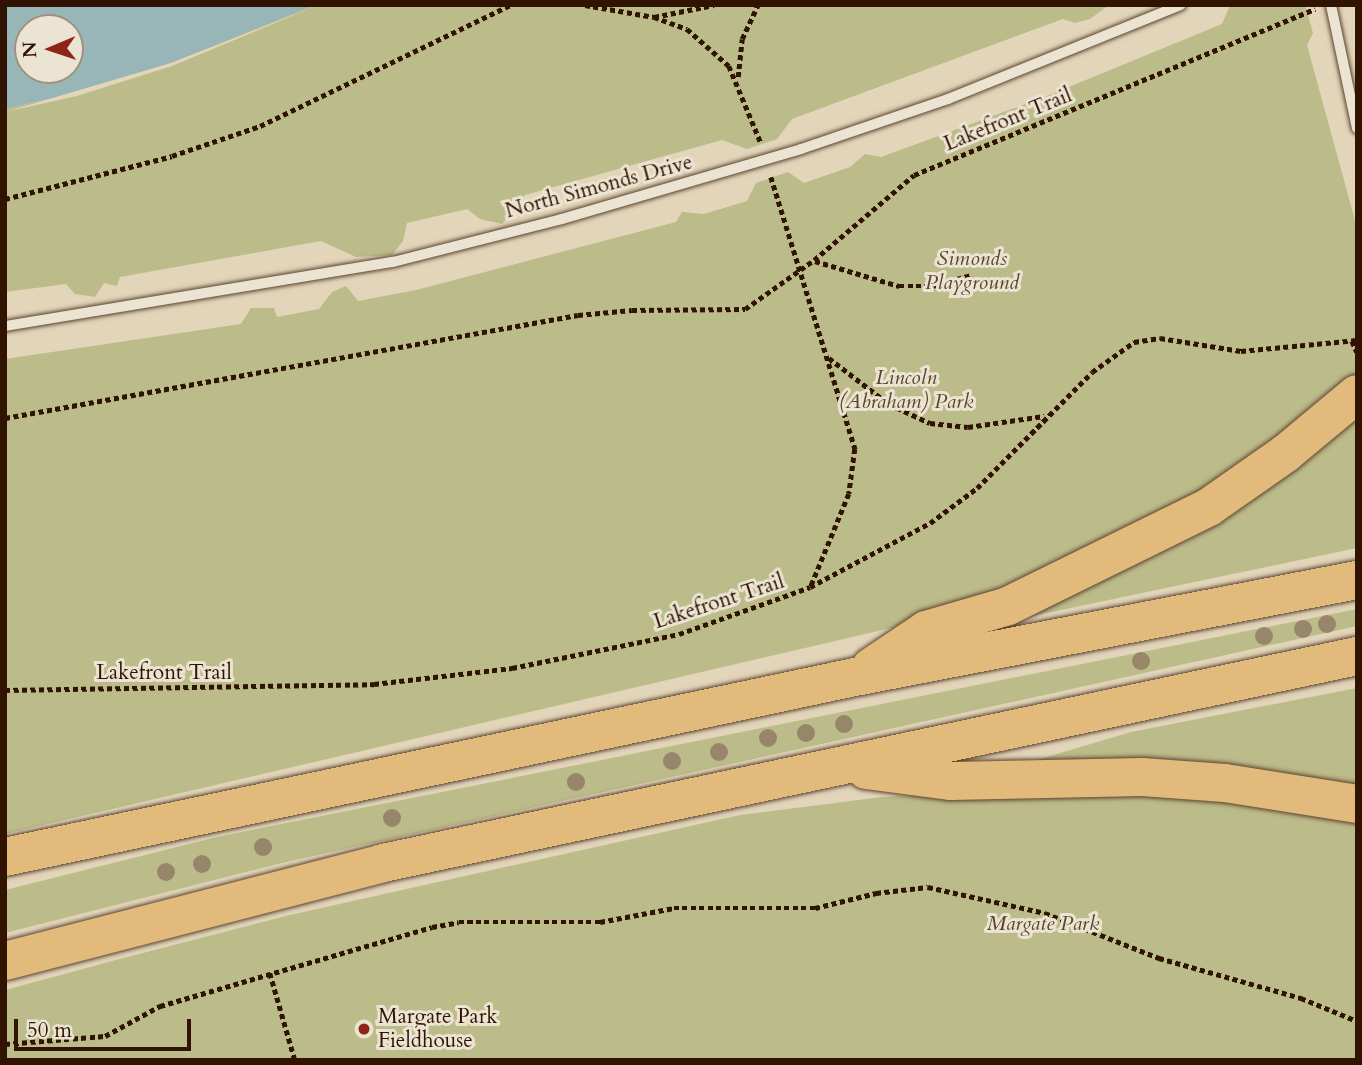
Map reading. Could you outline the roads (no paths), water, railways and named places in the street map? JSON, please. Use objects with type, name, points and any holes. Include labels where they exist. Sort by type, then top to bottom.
[{"type":"highway","points":[[855,677],[926,631],[1008,606],[1209,507],[1286,453],[1357,394]]},
{"type":"highway","points":[[5,857],[855,677],[1357,580]]},
{"type":"highway","points":[[5,961],[383,863],[1357,656]]},
{"type":"highway","points":[[840,767],[951,781],[1156,778],[1225,783],[1357,804]]},
{"type":"lane","name":"North Simonds Drive","points":[[5,326],[393,262],[562,219],[887,120],[1181,5]]},
{"type":"lane","points":[[1331,5],[1357,128]]},
{"type":"water","points":[[5,5],[315,5],[171,63],[76,93],[5,109]]},
{"type":"place","name":"Margate Park Fieldhouse","points":[[364,1029]]},
{"type":"park label","name":"Simonds Playground","points":[[972,271]]},
{"type":"park label","name":"Lincoln (Abraham) Park","points":[[906,390]]},
{"type":"park label","name":"Margate Park","points":[[1043,924]]}]
